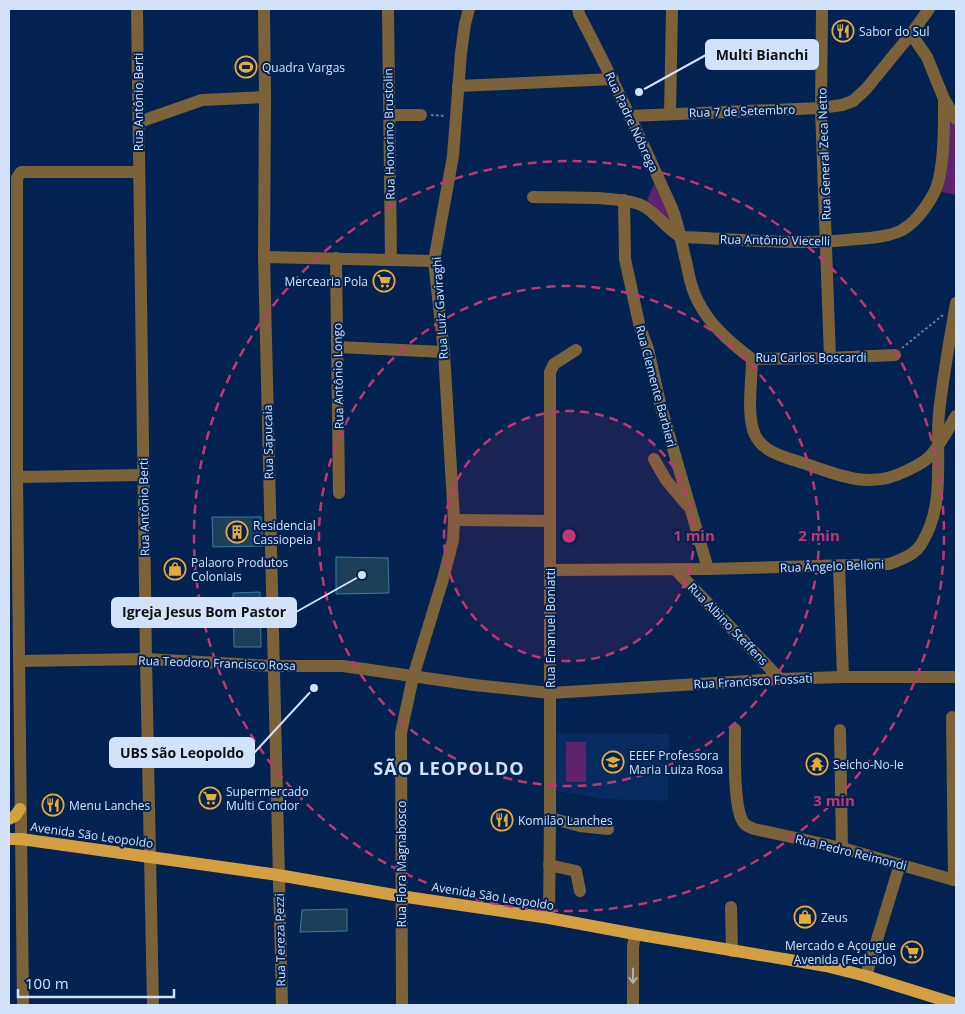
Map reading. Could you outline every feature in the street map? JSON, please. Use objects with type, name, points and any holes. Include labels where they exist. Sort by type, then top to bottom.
[{"type":"main road","points":[[9,820],[15,816],[20,808]]},
{"type":"main road","name":"Avenida São Leopoldo","points":[[9,833],[15,839],[278,875],[400,896],[549,918],[826,966],[866,976],[956,1004]]},
{"type":"street","name":"Rua Antônio Berti","points":[[137,9],[138,172],[153,1005]]},
{"type":"street","name":"Rua Sapucaia","points":[[264,9],[266,97],[264,256],[278,875]]},
{"type":"street","name":"Rua Honorino Brustolin","points":[[388,9],[390,260]]},
{"type":"street","name":"Rua Luiz Gaviraghi","points":[[454,520],[444,352],[434,261],[451,175],[463,33],[469,9]]},
{"type":"street","name":"Rua Padre Nóbrega","points":[[578,9],[613,79],[672,209],[681,237]]},
{"type":"street","points":[[670,114],[672,9]]},
{"type":"street","name":"Rua General Zeca Netto","points":[[822,9],[821,108],[830,358]]},
{"type":"street","name":"Rua 7 de Setembro","points":[[629,116],[821,108],[842,105],[853,101],[866,89],[929,9]]},
{"type":"street","points":[[911,34],[926,57],[944,99],[956,119]]},
{"type":"street","points":[[458,86],[613,79]]},
{"type":"street","points":[[139,122],[202,100],[266,97]]},
{"type":"street","name":"Rua Antônio Viecelli","points":[[681,237],[826,242],[879,237],[900,231],[911,224],[924,210],[934,194],[939,180],[944,99]]},
{"type":"street","points":[[389,115],[421,115]]},
{"type":"street","points":[[23,1005],[15,839],[20,808],[15,485],[17,178],[21,172],[138,172]]},
{"type":"street","points":[[533,197],[624,200],[644,206],[681,237]]},
{"type":"street","name":"Rua Clemente Barbieri","points":[[624,200],[626,259],[638,319],[648,349],[661,407],[708,569]]},
{"type":"street","name":"Rua Carlos Boscardi","points":[[681,237],[690,281],[699,304],[706,316],[752,359],[895,355]]},
{"type":"street","points":[[264,256],[434,261]]},
{"type":"street","name":"Rua Antônio Longo","points":[[336,258],[339,493]]},
{"type":"street","name":"Rua Ângelo Belloni","points":[[550,570],[839,566],[889,564],[908,557],[924,541],[936,499],[939,466],[939,415],[956,303]]},
{"type":"street","points":[[338,347],[444,352]]},
{"type":"street","name":"Rua Emanuel Boniatti","points":[[549,918],[550,372],[554,364],[576,350]]},
{"type":"street","points":[[752,359],[750,422],[759,442],[764,448],[777,454],[843,476],[870,481],[886,479],[921,464],[930,456],[956,416]]},
{"type":"street","points":[[654,459],[666,480],[690,509]]},
{"type":"street","points":[[15,485],[143,475]]},
{"type":"street","points":[[454,520],[549,521]]},
{"type":"street","name":"Rua Flora Magnabosco","points":[[402,1005],[400,732],[413,677],[453,540],[454,520]]},
{"type":"street","points":[[839,566],[843,677]]},
{"type":"street","name":"Rua Albino Steffens","points":[[675,569],[780,679]]},
{"type":"street","name":"Rua Teodoro Francisco Rosa","points":[[19,661],[146,659],[274,666],[343,666],[413,677],[550,693]]},
{"type":"street","name":"Rua Francisco Fossati","points":[[550,693],[780,679],[956,677]]},
{"type":"street","points":[[952,717],[955,881]]},
{"type":"street","name":"Rua Pedro Reimondi","points":[[735,729],[737,798],[742,820],[746,826],[754,830],[842,848],[955,881]]},
{"type":"street","points":[[840,730],[842,848]]},
{"type":"street","points":[[550,818],[580,826],[608,830]]},
{"type":"street","points":[[866,976],[900,864]]},
{"type":"street","points":[[549,865],[576,871],[580,891]]},
{"type":"street","name":"Rua Tereza Pezzi","points":[[278,875],[282,1005]]},
{"type":"street","points":[[731,907],[732,951]]},
{"type":"street","points":[[633,1005],[633,947],[635,934]]},
{"type":"path","points":[[421,115],[456,116]]},
{"type":"path","points":[[895,355],[956,303]]},
{"type":"shaded area","points":[[950,111],[956,127],[956,195],[941,192]]},
{"type":"shaded area","points":[[654,184],[675,226],[647,200]]},
{"type":"shaded area","name":"EEEF Professora Maria Luiza Rosa","points":[[557,733],[669,734],[668,801],[604,799],[556,791]]},
{"type":"shaded area","points":[[566,742],[586,742],[586,782],[566,782]]},
{"type":"building","name":"Residencial Cassiopeia","points":[[212,517],[261,517],[263,546],[213,547]]},
{"type":"building","points":[[336,557],[388,558],[389,593],[336,594]]},
{"type":"building","points":[[260,592],[261,647],[234,647],[233,593]]},
{"type":"building","points":[[347,909],[347,931],[300,932],[302,910]]},
{"type":"place","name":"Sabor do Sul","points":[[843,31]]},
{"type":"place","name":"Quadra Vargas","points":[[246,67]]},
{"type":"place","name":"Multi Bianchi","points":[[639,92]]},
{"type":"place","name":"Mercearia Pola","points":[[384,281]]},
{"type":"place","name":"Residencial Cassiopeia","points":[[237,532]]},
{"type":"place","name":"Palaoro Produtos Coloniais","points":[[175,569]]},
{"type":"place","name":"Igreja Jesus Bom Pastor","points":[[362,575]]},
{"type":"place","name":"UBS São Leopoldo","points":[[314,688]]},
{"type":"place","name":"EEEF Professora Maria Luiza Rosa","points":[[613,762]]},
{"type":"place","name":"Seicho-No-Ie","points":[[817,764]]},
{"type":"place","name":"Supermercado Multi Condor","points":[[210,798]]},
{"type":"place","name":"Menu Lanches","points":[[53,805]]},
{"type":"place","name":"Komilão Lanches","points":[[502,820]]},
{"type":"place","name":"Zeus","points":[[805,917]]},
{"type":"place","name":"Mercado e Açougue Avenida (Fechado)","points":[[912,952]]},
{"type":"district","name":"SÃO LEOPOLDO","points":[[449,768]]}]
